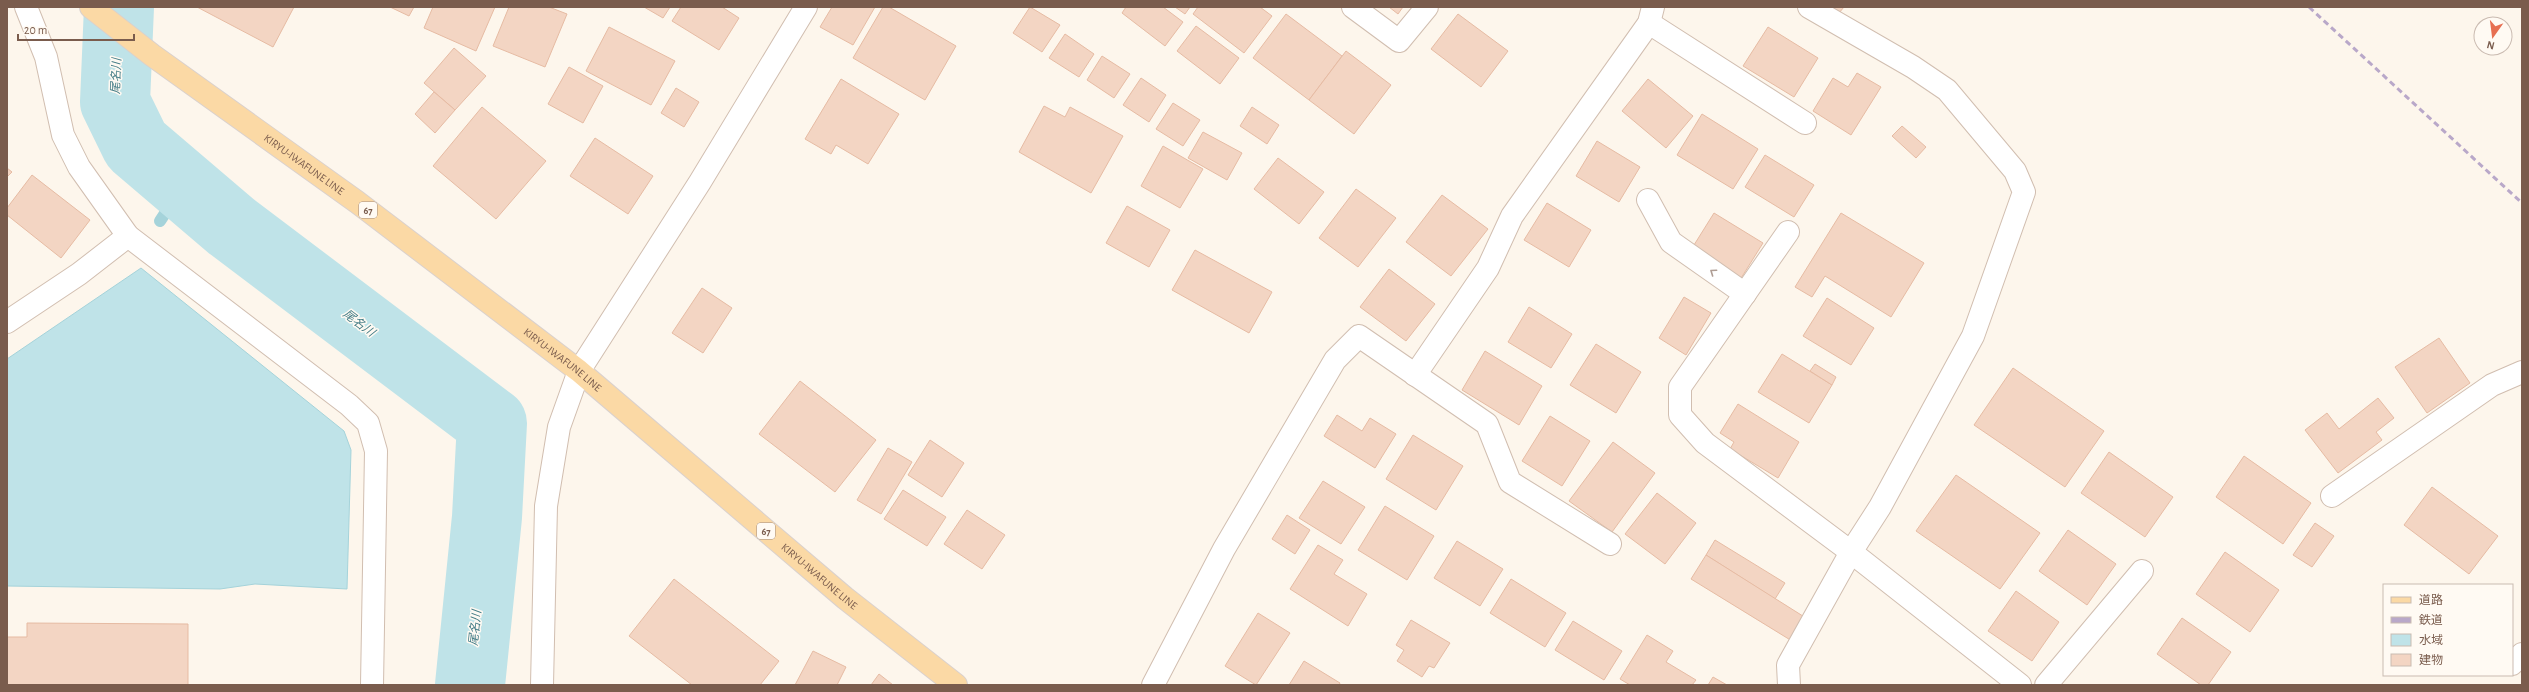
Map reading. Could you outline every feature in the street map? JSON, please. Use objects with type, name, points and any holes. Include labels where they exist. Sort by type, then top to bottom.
[{"type":"main road","name":"KIRYU-IWAFUNE LINE","points":[[91,7],[152,55],[357,202],[579,372],[845,598],[956,685]]},
{"type":"street","points":[[26,7],[46,57],[63,135],[79,167],[128,236],[349,405],[368,424],[376,451],[372,685]]},
{"type":"street","points":[[542,685],[546,506],[559,427],[579,372],[700,182],[806,7]]},
{"type":"street","points":[[1353,7],[1399,41],[1427,7]]},
{"type":"street","points":[[1789,685],[1788,665],[1851,552],[1880,507],[1973,336],[2024,192],[2015,171],[1947,90],[1913,67],[1809,7]]},
{"type":"street","points":[[1415,375],[1488,268],[1512,216],[1651,15],[1805,123]]},
{"type":"street","points":[[1648,200],[1671,242],[1745,294]]},
{"type":"street","points":[[1788,232],[1680,387],[1680,415],[1705,443],[1851,552],[2020,685]]},
{"type":"street","points":[[7,322],[79,274],[128,236]]},
{"type":"street","points":[[1153,685],[1224,549],[1335,360],[1359,336],[1487,424],[1510,482],[1610,544]]},
{"type":"street","points":[[2332,496],[2492,385],[2522,372]]},
{"type":"street","points":[[2046,685],[2142,571]]},
{"type":"street","points":[[2513,663],[2522,654]]},
{"type":"water","points":[[141,268],[344,431],[351,450],[347,589],[255,584],[220,589],[7,586],[7,359]]},
{"type":"building","points":[[197,7],[294,7],[273,47]]},
{"type":"building","points":[[390,7],[414,7],[409,16]]},
{"type":"building","points":[[433,7],[495,7],[476,51],[424,28]]},
{"type":"building","points":[[509,7],[549,7],[567,14],[545,67],[493,46]]},
{"type":"building","points":[[644,7],[670,7],[663,18]]},
{"type":"building","points":[[681,7],[722,7],[739,18],[719,50],[672,21]]},
{"type":"building","points":[[832,7],[875,7],[853,45],[820,27]]},
{"type":"building","points":[[883,7],[889,7],[956,46],[925,100],[853,58]]},
{"type":"building","points":[[1030,7],[1060,25],[1042,52],[1013,33]]},
{"type":"building","points":[[1126,7],[1163,7],[1183,22],[1165,46],[1122,13]]},
{"type":"building","points":[[1175,7],[1190,7],[1185,14]]},
{"type":"building","points":[[1198,7],[1260,7],[1272,16],[1244,53],[1193,14]]},
{"type":"building","points":[[1389,7],[1403,7],[1398,14]]},
{"type":"building","points":[[1832,7],[1844,7],[1839,13]]},
{"type":"building","points":[[1286,14],[1342,56],[1309,100],[1253,58]]},
{"type":"building","points":[[1458,14],[1508,51],[1481,87],[1431,49]]},
{"type":"building","points":[[1196,26],[1239,58],[1220,84],[1177,51]]},
{"type":"building","points":[[609,27],[675,61],[651,105],[586,71]]},
{"type":"building","points":[[1768,27],[1818,58],[1794,97],[1743,66]]},
{"type":"building","points":[[1065,34],[1094,54],[1079,77],[1049,58]]},
{"type":"building","points":[[454,48],[486,76],[455,110],[424,83]]},
{"type":"building","points":[[1346,51],[1391,85],[1354,134],[1309,100]]},
{"type":"building","points":[[1102,56],[1130,74],[1114,98],[1087,80]]},
{"type":"building","points":[[569,67],[603,86],[583,123],[548,104]]},
{"type":"building","points":[[1857,73],[1881,87],[1851,135],[1813,111],[1833,78],[1848,87]]},
{"type":"building","points":[[1141,78],[1166,95],[1149,122],[1123,105]]},
{"type":"building","points":[[841,79],[899,114],[868,164],[836,145],[831,154],[805,139]]},
{"type":"building","points":[[1648,79],[1693,116],[1666,148],[1622,111]]},
{"type":"building","points":[[676,88],[699,102],[684,127],[661,113]]},
{"type":"building","points":[[434,92],[455,110],[435,133],[415,114]]},
{"type":"building","points":[[1173,103],[1200,120],[1183,146],[1156,129]]},
{"type":"building","points":[[1044,106],[1065,117],[1070,107],[1123,136],[1091,193],[1019,152]]},
{"type":"building","points":[[482,107],[546,161],[496,219],[433,166]]},
{"type":"building","points":[[1252,107],[1279,125],[1267,144],[1240,126]]},
{"type":"building","points":[[1702,114],[1758,149],[1733,189],[1677,155]]},
{"type":"building","points":[[1902,126],[1926,147],[1916,158],[1892,136]]},
{"type":"building","points":[[1203,132],[1242,153],[1227,180],[1188,158]]},
{"type":"building","points":[[595,138],[653,176],[628,214],[570,176]]},
{"type":"building","points":[[1597,141],[1640,167],[1619,202],[1576,176]]},
{"type":"building","points":[[1163,146],[1203,169],[1180,208],[1141,186]]},
{"type":"building","points":[[1765,155],[1814,185],[1794,217],[1745,187]]},
{"type":"building","points":[[1278,158],[1324,192],[1299,224],[1254,189]]},
{"type":"building","points":[[7,168],[12,172],[7,177]]},
{"type":"building","points":[[32,175],[90,220],[61,258],[7,215],[7,208]]},
{"type":"building","points":[[1356,189],[1396,218],[1358,267],[1319,238]]},
{"type":"building","points":[[1442,195],[1488,229],[1451,276],[1406,242]]},
{"type":"building","points":[[1547,203],[1591,230],[1569,267],[1524,240]]},
{"type":"building","points":[[1127,206],[1170,230],[1149,267],[1106,243]]},
{"type":"building","points":[[1714,213],[1763,243],[1738,283],[1689,253]]},
{"type":"building","points":[[1841,213],[1924,263],[1891,317],[1825,276],[1812,297],[1795,287]]},
{"type":"building","points":[[1195,250],[1272,292],[1249,333],[1172,290]]},
{"type":"building","points":[[1389,269],[1435,304],[1406,341],[1360,307]]},
{"type":"building","points":[[702,288],[732,308],[703,353],[672,333]]},
{"type":"building","points":[[1684,297],[1711,313],[1686,355],[1659,338]]},
{"type":"building","points":[[1827,298],[1874,328],[1851,365],[1803,336]]},
{"type":"building","points":[[1529,307],[1572,334],[1551,368],[1508,342]]},
{"type":"building","points":[[2439,338],[2470,383],[2427,413],[2395,367]]},
{"type":"building","points":[[1596,344],[1641,372],[1616,413],[1570,385]]},
{"type":"building","points":[[1485,351],[1542,386],[1519,425],[1462,390]]},
{"type":"building","points":[[1782,354],[1832,385],[1809,423],[1758,392]]},
{"type":"building","points":[[1815,364],[1836,377],[1832,385],[1810,371]]},
{"type":"building","points":[[2013,368],[2104,431],[2065,487],[1974,425]]},
{"type":"building","points":[[800,381],[876,440],[835,492],[759,434]]},
{"type":"building","points":[[2378,398],[2394,418],[2376,432],[2382,440],[2338,473],[2305,430],[2327,413],[2339,429]]},
{"type":"building","points":[[1738,404],[1799,442],[1778,478],[1730,449],[1734,442],[1720,433]]},
{"type":"building","points":[[1337,415],[1362,431],[1370,418],[1396,434],[1375,468],[1324,436]]},
{"type":"building","points":[[1550,416],[1590,441],[1562,486],[1522,461]]},
{"type":"building","points":[[1413,435],[1463,466],[1436,510],[1386,479]]},
{"type":"building","points":[[930,440],[964,463],[942,497],[908,475]]},
{"type":"building","points":[[1613,442],[1655,473],[1612,532],[1569,501]]},
{"type":"building","points":[[888,448],[912,462],[881,514],[857,500]]},
{"type":"building","points":[[2109,452],[2173,497],[2145,537],[2081,493]]},
{"type":"building","points":[[2244,456],[2311,503],[2283,544],[2216,497]]},
{"type":"building","points":[[1956,475],[2040,533],[2000,589],[1916,531]]},
{"type":"building","points":[[1323,481],[1365,507],[1341,544],[1299,518]]},
{"type":"building","points":[[2432,487],[2498,536],[2469,574],[2404,525]]},
{"type":"building","points":[[903,490],[946,517],[927,546],[884,519]]},
{"type":"building","points":[[1657,493],[1696,523],[1665,564],[1625,534]]},
{"type":"building","points":[[1385,506],[1434,536],[1407,580],[1358,550]]},
{"type":"building","points":[[967,510],[1005,535],[982,569],[944,544]]},
{"type":"building","points":[[1287,515],[1310,530],[1295,554],[1272,539]]},
{"type":"building","points":[[2315,523],[2334,536],[2312,567],[2293,555]]},
{"type":"building","points":[[2068,530],[2116,564],[2087,605],[2039,571]]},
{"type":"building","points":[[1715,540],[1785,583],[1775,599],[1706,555]]},
{"type":"building","points":[[1457,541],[1503,569],[1480,606],[1434,578]]},
{"type":"building","points":[[1318,545],[1343,560],[1334,574],[1367,594],[1348,626],[1290,589]]},
{"type":"building","points":[[2225,552],[2279,590],[2250,632],[2196,594]]},
{"type":"building","points":[[1706,555],[1806,618],[1792,641],[1691,579]]},
{"type":"building","points":[[674,579],[779,661],[760,685],[692,685],[629,636]]},
{"type":"building","points":[[1511,579],[1566,613],[1545,647],[1490,613]]},
{"type":"building","points":[[2016,591],[2059,622],[2032,661],[1988,631]]},
{"type":"building","points":[[1258,613],[1290,633],[1256,685],[1225,666]]},
{"type":"building","points":[[2182,618],[2231,652],[2208,685],[2201,685],[2157,654]]},
{"type":"building","points":[[1411,620],[1450,643],[1434,668],[1429,666],[1422,677],[1397,661],[1404,650],[1396,645]]},
{"type":"building","points":[[1573,621],[1622,651],[1604,680],[1555,650]]},
{"type":"building","points":[[27,623],[188,624],[188,685],[7,685],[7,637],[27,637]]},
{"type":"building","points":[[1647,635],[1673,651],[1666,662],[1696,680],[1692,685],[1630,685],[1620,679]]},
{"type":"building","points":[[813,651],[846,667],[837,685],[795,685]]},
{"type":"building","points":[[1304,661],[1340,683],[1339,685],[1289,685]]},
{"type":"building","points":[[879,674],[893,685],[871,685]]},
{"type":"building","points":[[1713,677],[1727,685],[1708,685]]},
{"type":"waterway","name":"尾名川","points":[[119,7],[115,102],[136,145],[231,226],[492,423],[487,517],[470,685]]},
{"type":"waterway","points":[[160,221],[183,186]]},
{"type":"railway","points":[[2309,7],[2522,203]]}]
